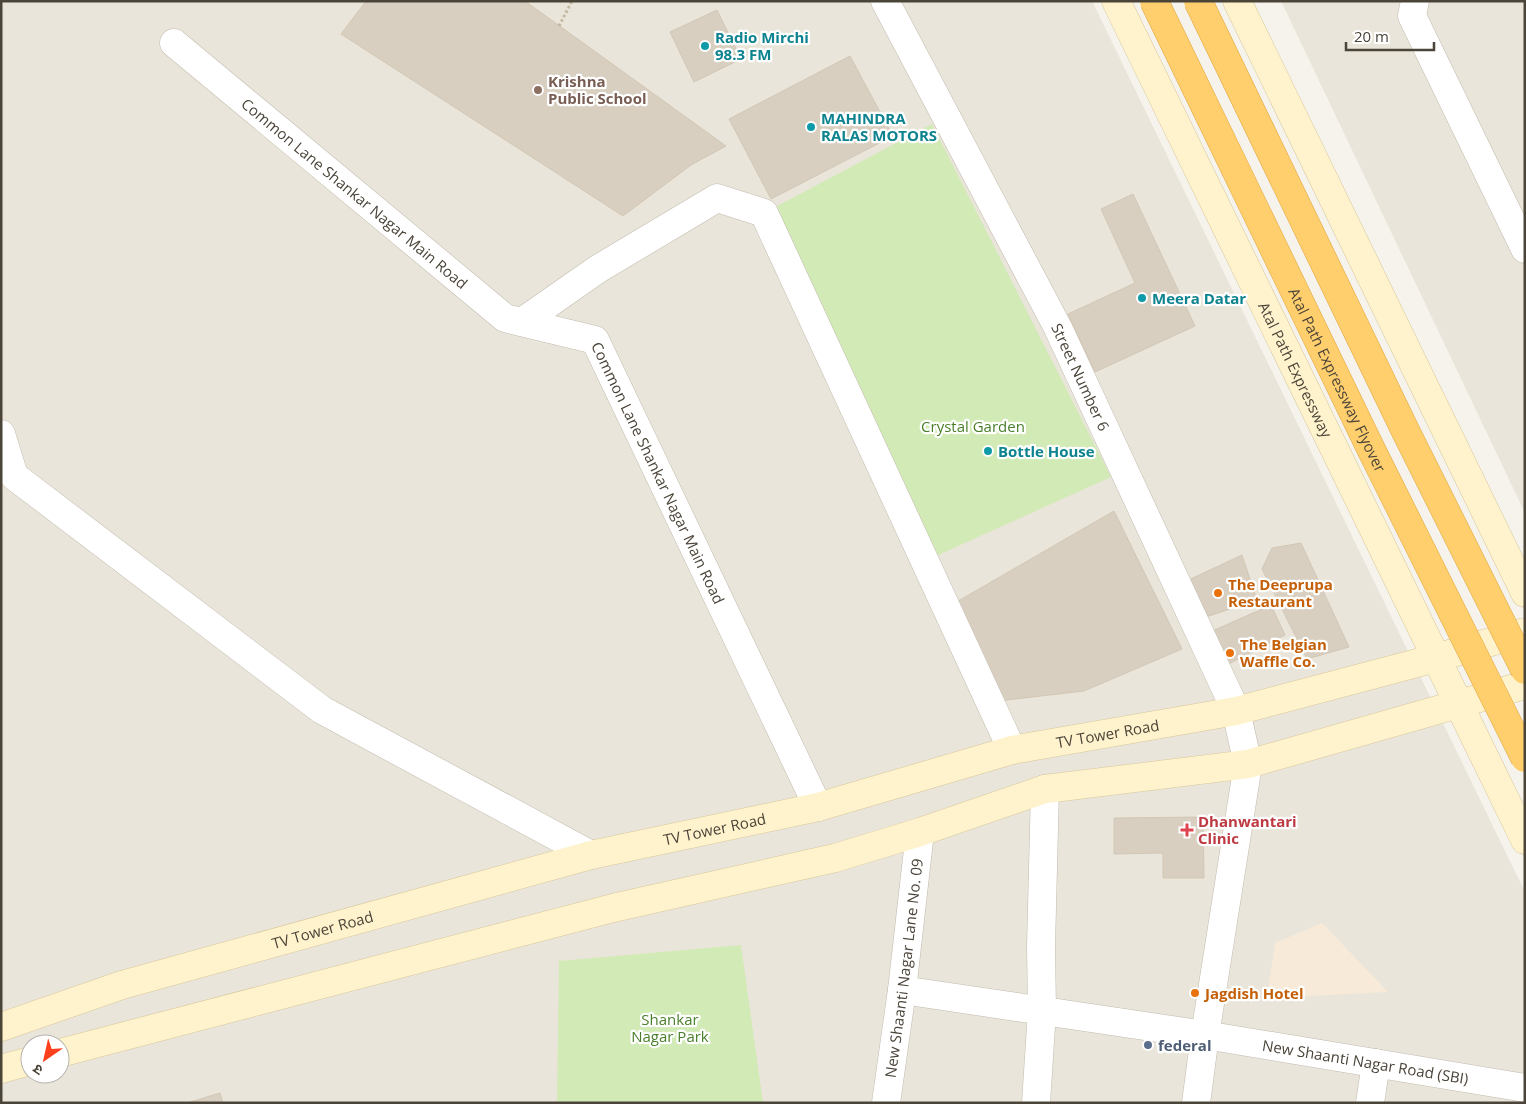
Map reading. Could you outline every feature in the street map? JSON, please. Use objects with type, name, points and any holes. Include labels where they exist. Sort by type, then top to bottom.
[{"type":"highway","name":"Atal Path Expressway Flyover","points":[[1154,1],[1370,448],[1525,758]]},
{"type":"highway","points":[[1198,1],[1405,430],[1525,670]]},
{"type":"main road","name":"Atal Path Expressway","points":[[1116,1],[1525,840]]},
{"type":"main road","points":[[1237,1],[1525,593]]},
{"type":"main road","name":"TV Tower Road","points":[[1,1027],[122,985],[591,855],[818,807],[1012,750],[1236,711],[1436,658],[1525,632]]},
{"type":"main road","points":[[70,1050],[613,908],[835,858],[920,832],[1045,789],[1248,764],[1525,685]]},
{"type":"main road","points":[[1,1069],[20,1064]]},
{"type":"street","name":"Street Number 6","points":[[885,1],[1058,328],[1236,711],[1248,764]]},
{"type":"street","points":[[1415,1],[1412,16],[1525,249]]},
{"type":"street","name":"Common Lane Shankar Nagar Main Road","points":[[174,42],[505,318],[595,340],[818,807]]},
{"type":"street","points":[[522,322],[598,269],[717,198],[764,213],[1012,750]]},
{"type":"street","points":[[1,434],[14,476],[322,710],[591,855]]},
{"type":"street","points":[[1196,1103],[1205,1034],[1248,764]]},
{"type":"street","points":[[1036,1103],[1042,1011],[1040,947],[1045,789]]},
{"type":"street","name":"New Shaanti Nagar Lane No. 09","points":[[886,1103],[902,990],[920,832]]},
{"type":"street","name":"New Shaanti Nagar Road (SBI)","points":[[902,990],[1205,1034],[1525,1088]]},
{"type":"street","points":[[1370,1103],[1376,1064]]},
{"type":"path","points":[[559,26],[572,1]]},
{"type":"shaded area","points":[[1,1],[1092,1],[1525,892],[1525,1103],[1,1103]]},
{"type":"shaded area","points":[[1281,1],[1525,1],[1525,513]]},
{"type":"shaded area","points":[[1322,923],[1388,992],[1267,998],[1275,943]]},
{"type":"green space","name":"Crystal Garden","points":[[932,124],[1111,477],[936,556],[764,213]]},
{"type":"green space","name":"Shankar Nagar Park","points":[[741,945],[763,1103],[557,1103],[559,961]]},
{"type":"building","name":"Krishna Public School","points":[[366,1],[525,1],[726,146],[691,165],[623,216],[341,34]]},
{"type":"building","name":"Radio Mirchi 98.3 FM","points":[[717,10],[741,59],[694,82],[670,32]]},
{"type":"building","name":"MAHINDRA RALAS MOTORS","points":[[850,56],[893,136],[771,199],[729,119]]},
{"type":"building","name":"Meera Datar","points":[[1133,194],[1195,326],[1095,372],[1068,314],[1135,283],[1101,209]]},
{"type":"building","points":[[1114,511],[1182,649],[1084,691],[990,702],[946,608]]},
{"type":"building","points":[[1301,543],[1349,647],[1307,659],[1262,569],[1272,548]]},
{"type":"building","name":"The Deeprupa Restaurant","points":[[1242,555],[1257,600],[1194,621],[1178,585]]},
{"type":"building","name":"The Belgian Waffle Co.","points":[[1271,605],[1285,635],[1217,670],[1201,636]]},
{"type":"building","points":[[1203,817],[1204,878],[1163,878],[1163,853],[1114,854],[1114,818]]},
{"type":"building","points":[[220,1093],[223,1103],[187,1103]]},
{"type":"place","name":"Radio Mirchi 98.3 FM","points":[[705,46]]},
{"type":"place","name":"Krishna Public School","points":[[538,90]]},
{"type":"place","name":"MAHINDRA RALAS MOTORS","points":[[811,127]]},
{"type":"place","name":"Meera Datar","points":[[1142,298]]},
{"type":"place","name":"Bottle House","points":[[988,451]]},
{"type":"place","name":"The Deeprupa Restaurant","points":[[1218,593]]},
{"type":"place","name":"The Belgian Waffle Co.","points":[[1230,653]]},
{"type":"place","name":"Dhanwantari Clinic","points":[[1187,830]]},
{"type":"place","name":"Jagdish Hotel","points":[[1195,993]]},
{"type":"place","name":"federal","points":[[1148,1045]]}]
